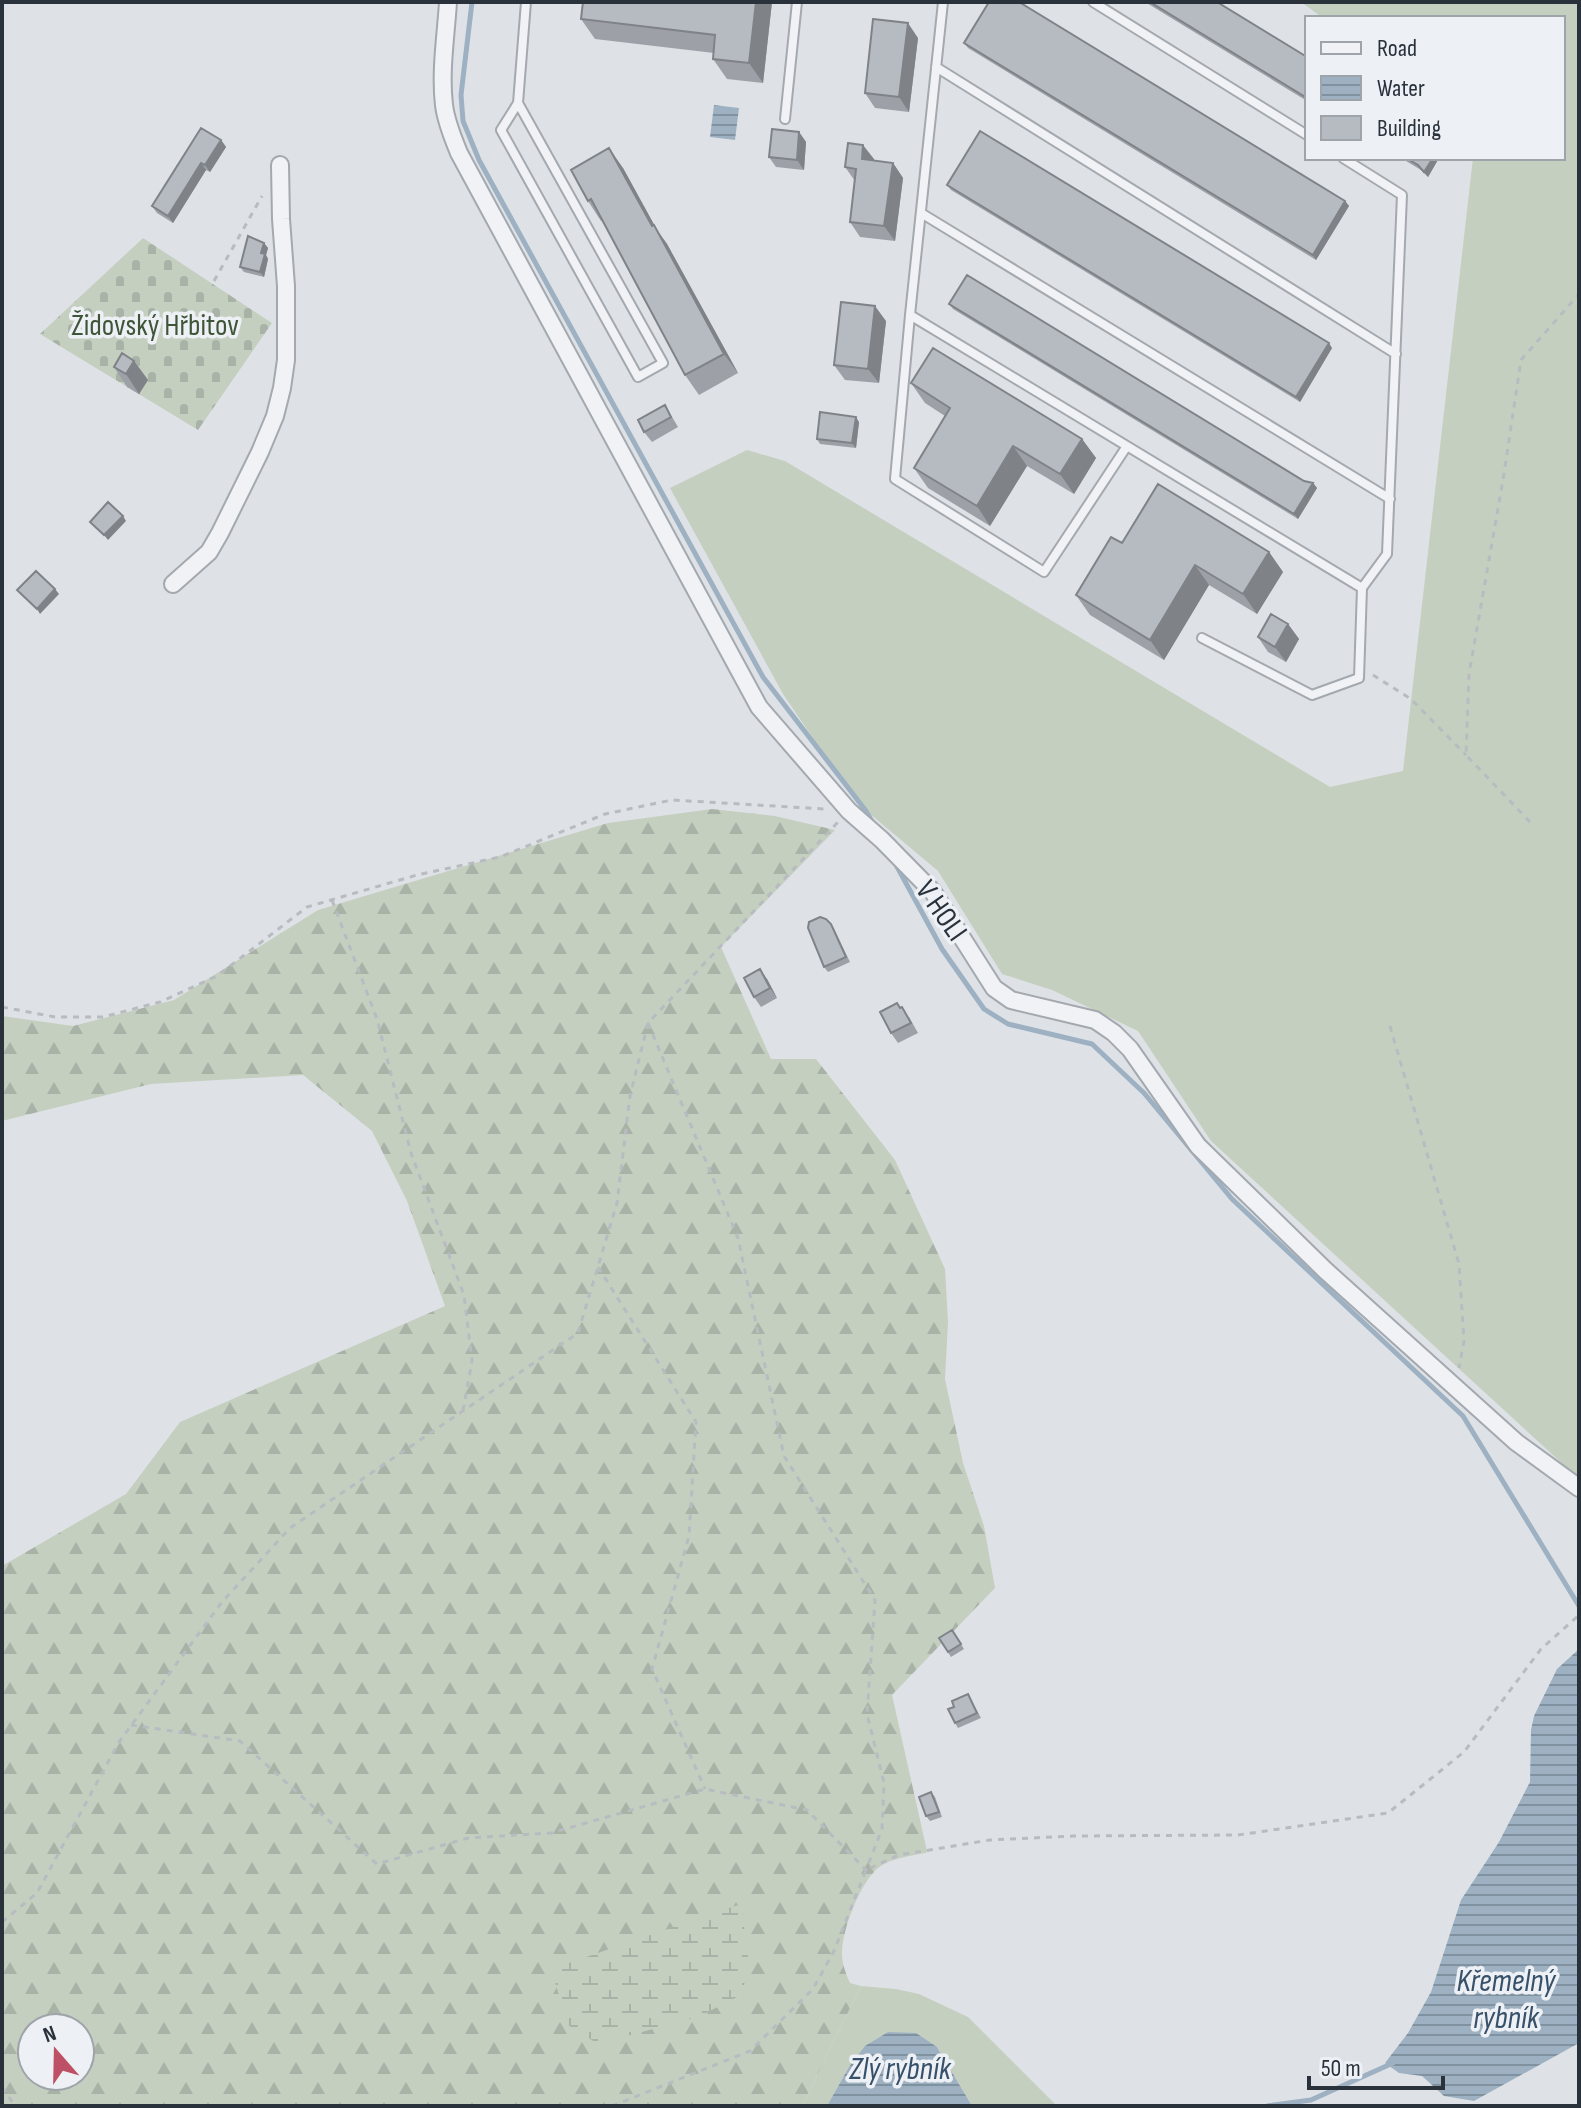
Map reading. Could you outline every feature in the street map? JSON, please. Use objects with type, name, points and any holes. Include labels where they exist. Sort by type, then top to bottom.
[{"type":"street","name":"V HOLI","points":[[448,2],[444,105],[449,130],[459,153],[759,707],[849,811],[933,892],[994,988],[1011,1000],[1033,1007],[1095,1020],[1114,1033],[1130,1049],[1198,1146],[1325,1270],[1516,1442],[1579,1488]]},
{"type":"street","points":[[173,584],[215,543],[260,452],[278,402],[286,360],[280,165]]},
{"type":"lane","points":[[518,103],[663,363],[638,377],[501,130],[518,103],[526,2]]},
{"type":"lane","points":[[785,119],[797,2]]},
{"type":"lane","points":[[943,2],[895,479],[1044,572],[1127,446]]},
{"type":"lane","points":[[1093,2],[1305,134]]},
{"type":"lane","points":[[936,67],[1396,354]]},
{"type":"lane","points":[[1202,638],[1312,695],[1359,678],[1362,588],[1387,554],[1402,195],[1346,160]]},
{"type":"lane","points":[[921,213],[1390,499]]},
{"type":"lane","points":[[910,315],[1362,588]]},
{"type":"path","points":[[214,281],[265,190]]},
{"type":"path","points":[[1466,755],[1469,674],[1521,360],[1579,294]]},
{"type":"path","points":[[1359,667],[1411,699],[1530,822]]},
{"type":"path","points":[[2,1007],[55,1017],[103,1017],[160,1002],[217,976],[307,907],[417,875],[500,857],[605,814],[672,800],[849,811]]},
{"type":"path","points":[[2,1922],[37,1893],[131,1725],[222,1602],[290,1528],[578,1333],[617,1203],[630,1096],[648,1023],[849,811]]},
{"type":"path","points":[[332,900],[377,1019],[411,1153],[464,1295],[472,1361],[463,1411]]},
{"type":"path","points":[[612,2106],[750,2051],[813,1989],[834,1951],[882,1829],[884,1783],[867,1714],[875,1600],[784,1456],[738,1238],[648,1023]]},
{"type":"path","points":[[1390,1026],[1459,1264],[1464,1341],[1455,1387]]},
{"type":"path","points":[[598,1267],[696,1422],[689,1536],[652,1669],[705,1789]]},
{"type":"path","points":[[866,1870],[899,1855],[990,1840],[1238,1835],[1388,1813],[1464,1752],[1541,1649],[1579,1615]]},
{"type":"path","points":[[131,1725],[240,1741],[377,1864],[468,1838],[551,1833],[705,1789],[807,1810],[866,1870]]},
{"type":"path","points":[[2,2087],[15,2106]]},
{"type":"green space","points":[[1301,2],[1579,2],[1579,1479],[1211,1141],[1138,1031],[1052,990],[1002,974],[938,871],[857,803],[783,694],[670,488],[747,450],[785,461],[1330,787],[1403,771],[1473,160],[1565,160],[1565,16],[1320,16]]},
{"type":"green space","name":"Židovský Hřbitov","points":[[143,238],[272,323],[198,430],[40,334]]},
{"type":"green space","points":[[712,809],[775,816],[835,830],[721,947],[771,1059],[816,1059],[895,1160],[945,1269],[948,1322],[945,1379],[963,1463],[984,1526],[995,1588],[892,1695],[927,1851],[878,1868],[859,1895],[845,1932],[842,1953],[850,1983],[861,1986],[802,2106],[2,2106],[2,1566],[126,1494],[180,1422],[445,1306],[407,1201],[372,1131],[303,1075],[151,1084],[2,1121],[2,1016],[73,1026],[174,1000],[318,910],[608,823]]},
{"type":"green space","points":[[741,1904],[748,1957],[743,1994],[700,2016],[598,2044],[568,2025],[551,1969]]},
{"type":"green space","points":[[861,1986],[919,1994],[968,2017],[1057,2106],[972,2106],[937,2047],[849,2067],[827,2106],[802,2106]]},
{"type":"water","points":[[714,105],[739,108],[735,140],[710,137]]},
{"type":"water","name":"Křemelný rybník","points":[[1579,1649],[1579,2043],[1474,2101],[1444,2096],[1422,2076],[1399,2073],[1385,2063],[1408,2033],[1431,1992],[1461,1900],[1499,1842],[1530,1782],[1534,1716],[1557,1669]]},
{"type":"water","name":"Zlý rybník","points":[[888,2032],[916,2033],[937,2047],[972,2106],[827,2106],[865,2046]]},
{"type":"building","points":[[583,2],[756,2],[749,63],[713,59],[715,35],[581,19]]},
{"type":"building","points":[[989,2],[1019,2],[1345,201],[1313,255],[964,43]]},
{"type":"building","points":[[1150,2],[1217,2],[1305,56],[1305,97]]},
{"type":"building","points":[[873,19],[908,23],[899,97],[865,93]]},
{"type":"building","points":[[201,128],[221,140],[205,165],[201,163],[168,216],[152,206]]},
{"type":"building","points":[[772,129],[799,132],[797,160],[769,157]]},
{"type":"building","points":[[980,131],[1329,343],[1296,397],[947,185]]},
{"type":"building","points":[[848,143],[863,145],[862,159],[893,163],[884,226],[850,222],[856,169],[845,167]]},
{"type":"building","points":[[609,148],[724,354],[685,375],[591,199],[588,201],[571,170]]},
{"type":"building","points":[[1409,160],[1432,160],[1424,172]]},
{"type":"building","points":[[248,236],[264,243],[261,253],[265,254],[260,272],[240,267]]},
{"type":"building","points":[[967,275],[1304,481],[1313,483],[1294,514],[949,304]]},
{"type":"building","points":[[841,302],[875,306],[868,369],[834,365]]},
{"type":"building","points":[[933,348],[1082,439],[1060,474],[1013,446],[977,506],[914,468],[950,408],[911,383]]},
{"type":"building","points":[[122,353],[134,361],[126,374],[114,367]]},
{"type":"building","points":[[665,405],[671,417],[644,432],[638,420]]},
{"type":"building","points":[[820,412],[856,417],[852,443],[817,439]]},
{"type":"building","points":[[1158,484],[1269,552],[1243,594],[1195,565],[1150,640],[1076,595],[1111,537],[1122,543]]},
{"type":"building","points":[[108,502],[123,516],[104,535],[90,522]]},
{"type":"building","points":[[36,571],[55,589],[37,609],[17,590]]},
{"type":"building","points":[[1271,614],[1288,624],[1275,647],[1258,637]]},
{"type":"building","points":[[820,917],[831,924],[846,957],[824,967],[808,928],[809,922]]},
{"type":"building","points":[[760,969],[770,988],[754,997],[744,978]]},
{"type":"building","points":[[897,1003],[911,1023],[891,1033],[880,1012]]},
{"type":"building","points":[[952,1630],[961,1644],[948,1652],[939,1638]]},
{"type":"building","points":[[968,1694],[977,1713],[955,1723],[948,1709],[954,1707],[952,1701]]},
{"type":"building","points":[[931,1792],[939,1812],[926,1816],[919,1797]]},
{"type":"waterway","points":[[472,2],[461,95],[463,121],[479,160],[763,677],[873,823]]},
{"type":"waterway","points":[[895,863],[942,949],[984,1009],[1008,1024],[1092,1044],[1144,1093],[1232,1199],[1463,1416],[1579,1606]]},
{"type":"waterway","points":[[1267,2106],[1311,2100],[1393,2063]]}]
